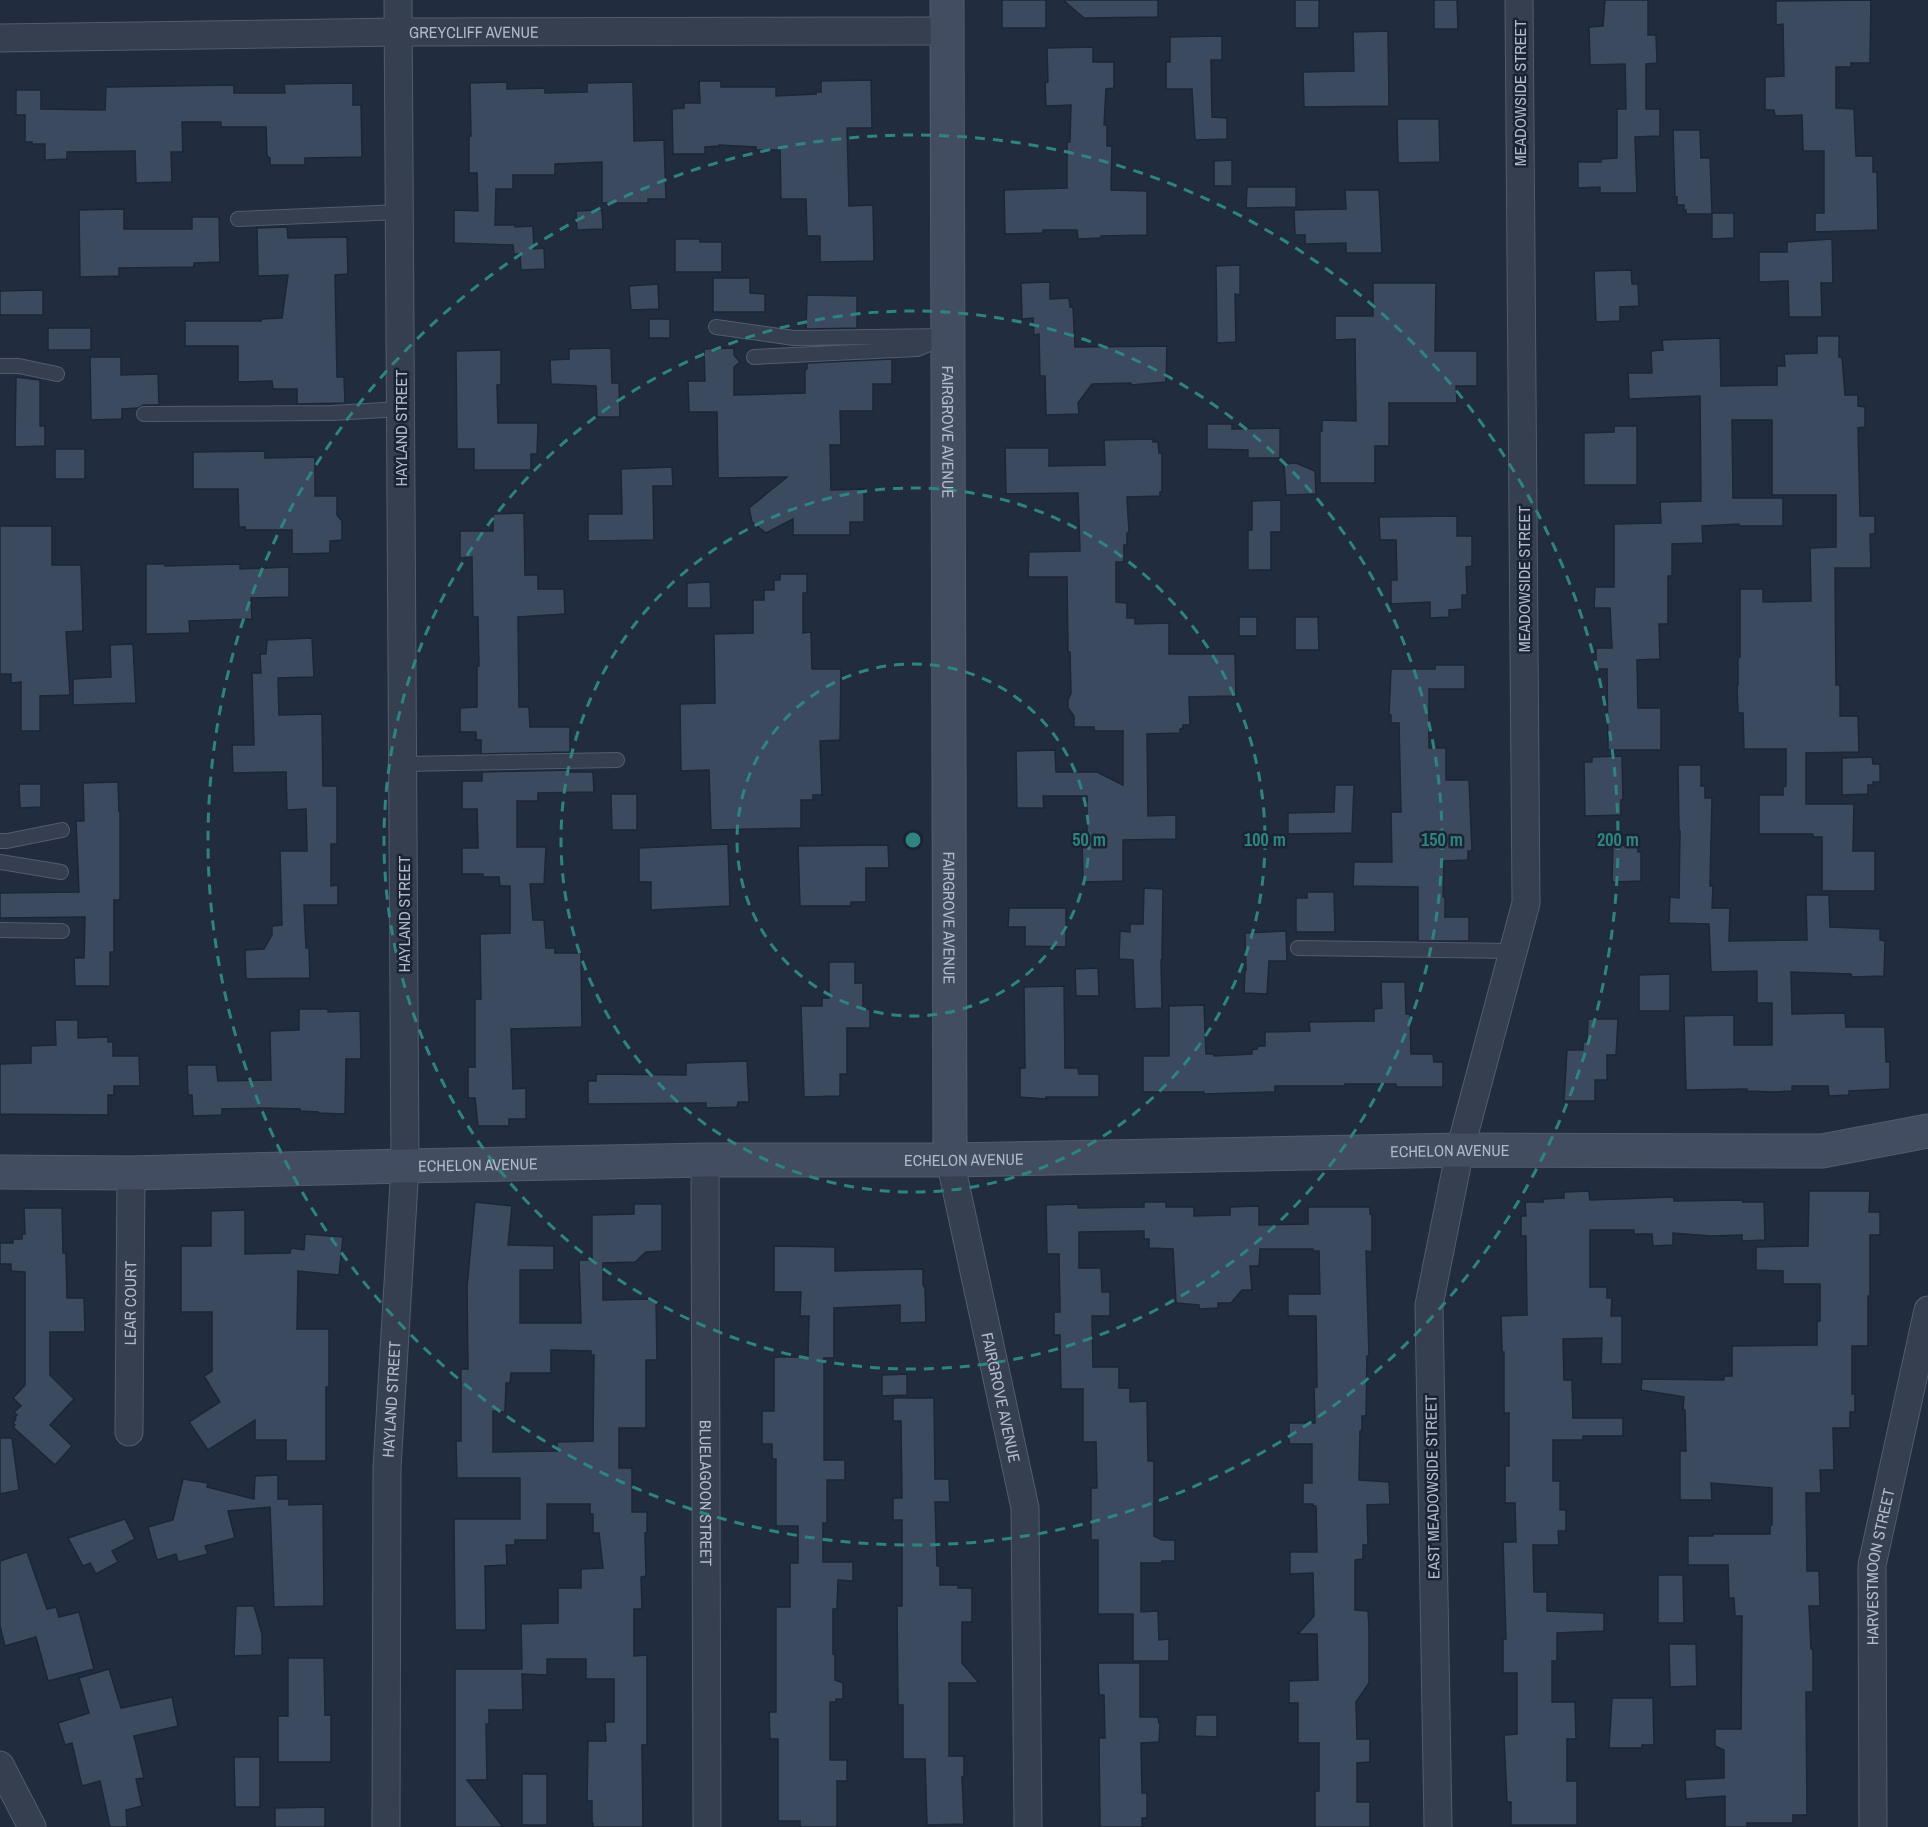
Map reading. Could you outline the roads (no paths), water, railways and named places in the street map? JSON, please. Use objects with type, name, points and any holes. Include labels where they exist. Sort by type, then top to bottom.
[{"type":"street","name":"HAYLAND STREET","points":[[386,1827],[387,1468],[405,1166],[398,0]]},
{"type":"street","name":"MEADOWSIDE STREET","points":[[1460,1150],[1526,903],[1519,0]]},
{"type":"street","name":"GREYCLIFF AVENUE","points":[[0,38],[399,32],[947,16]]},
{"type":"street","name":"FAIRGROVE AVENUE","points":[[947,16],[950,1160],[1025,1508],[1028,1827]]},
{"type":"street","name":"ECHELON AVENUE","points":[[0,1172],[131,1173],[705,1160],[950,1160],[1460,1150],[1822,1151],[1928,1131]]},
{"type":"street","name":"EAST MEADOWSIDE STREET","points":[[1438,1827],[1429,1305],[1460,1150]]},
{"type":"street","name":"BLUELAGOON STREET","points":[[705,1160],[707,1827]]},
{"type":"street","name":"LEAR COURT","points":[[129,1432],[131,1173]]},
{"type":"street","name":"HARVESTMOON STREET","points":[[1873,1827],[1872,1564],[1928,1310]]},
{"type":"street","points":[[0,1766],[32,1827]]},
{"type":"lane","points":[[238,219],[400,212]]},
{"type":"lane","points":[[716,327],[794,338],[948,336]]},
{"type":"lane","points":[[754,357],[917,349],[948,336]]},
{"type":"lane","points":[[0,366],[19,366],[57,374]]},
{"type":"lane","points":[[144,414],[332,413],[401,409]]},
{"type":"lane","points":[[403,764],[617,760]]},
{"type":"lane","points":[[0,841],[62,830]]},
{"type":"lane","points":[[0,862],[61,872]]},
{"type":"lane","points":[[0,930],[62,931]]},
{"type":"lane","points":[[1298,948],[1513,951]]}]
